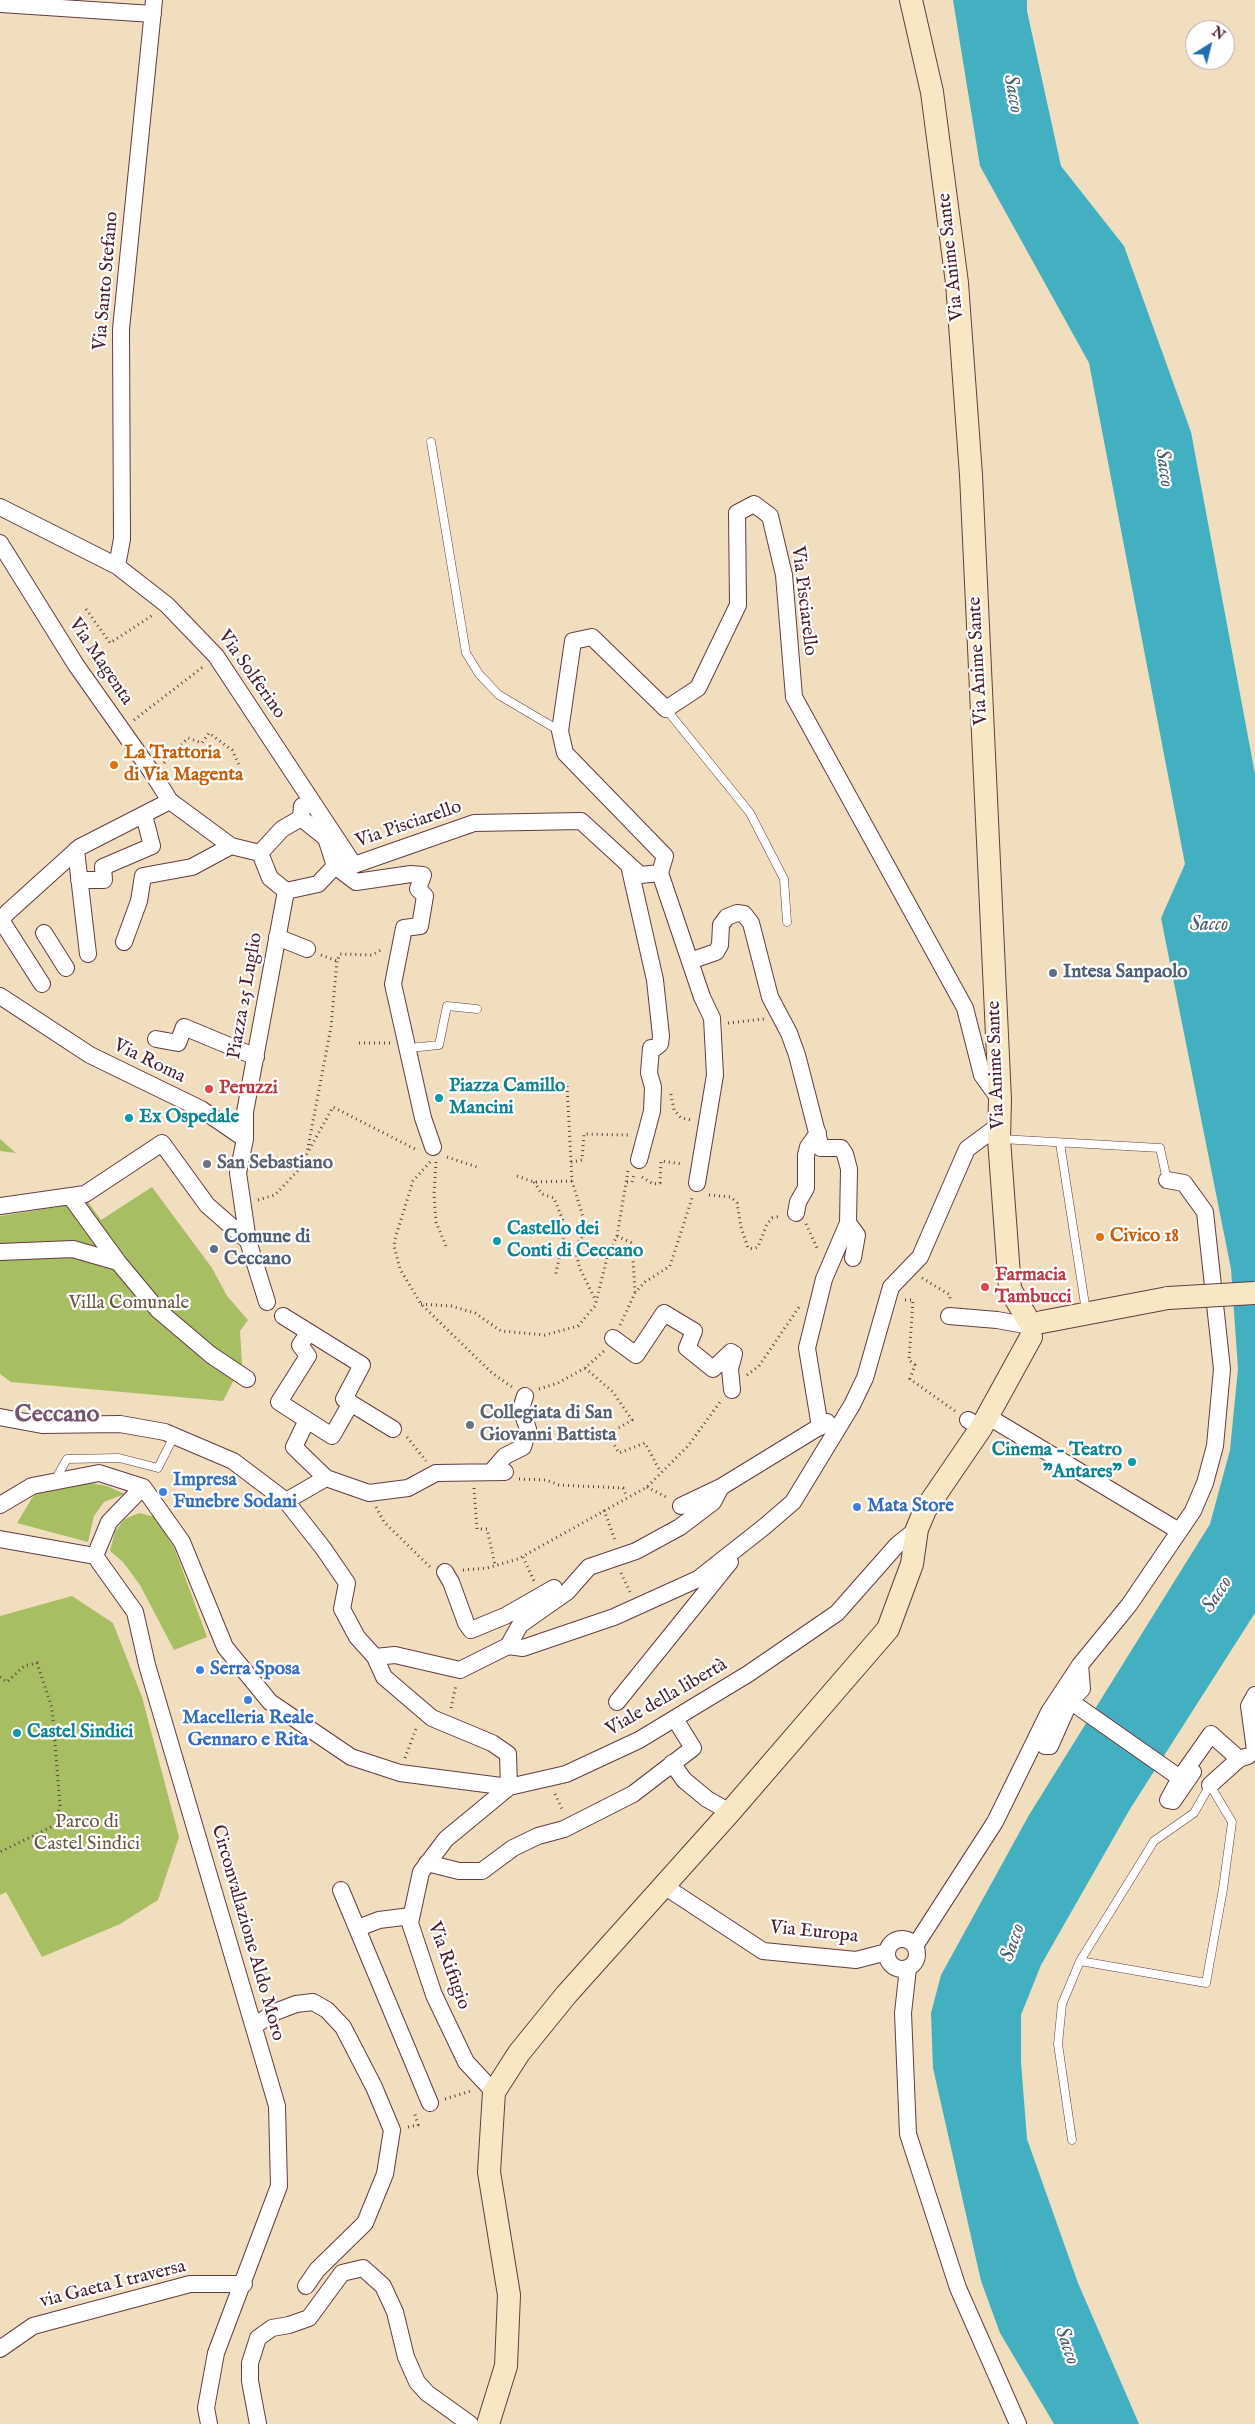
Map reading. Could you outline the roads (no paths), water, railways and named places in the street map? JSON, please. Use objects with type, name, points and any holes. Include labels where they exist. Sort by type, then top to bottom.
[{"type":"main road","name":"Via Anime Sante","points":[[911,0],[932,92],[957,283],[971,475],[1000,1100],[999,1133],[1010,1289],[1031,1326]]},
{"type":"main road","points":[[490,2417],[506,2366],[509,2295],[489,2172],[494,2092],[519,2052],[566,1995],[730,1812],[888,1628],[912,1564],[917,1529],[925,1510],[1031,1326],[1086,1312],[1168,1298],[1255,1293]]},
{"type":"street","points":[[0,4],[153,7]]},
{"type":"street","name":"Via Santo Stefano","points":[[117,566],[122,539],[121,329],[153,7]]},
{"type":"street","name":"Via Pisciarello","points":[[666,709],[698,688],[738,605],[737,512],[754,504],[770,516],[784,574],[794,697],[965,1008],[982,1075],[1000,1100]]},
{"type":"street","name":"Via Solferino","points":[[0,507],[117,566],[167,605],[216,656],[302,787]]},
{"type":"street","name":"Via Magenta","points":[[0,543],[76,665],[170,801]]},
{"type":"street","points":[[666,709],[592,636],[573,641],[560,732],[565,753],[665,856],[660,873],[712,1024],[715,1074],[695,1187]]},
{"type":"street","name":"Via Pisciarello","points":[[302,787],[354,865],[474,823],[582,821],[640,875],[660,873]]},
{"type":"street","points":[[301,818],[302,787]]},
{"type":"street","points":[[42,984],[0,921],[76,850],[170,801],[232,846],[260,853]]},
{"type":"street","points":[[79,880],[104,880],[103,867],[152,846],[144,815]]},
{"type":"street","points":[[260,853],[282,829],[301,818]]},
{"type":"street","points":[[301,818],[326,838],[335,866],[356,882],[411,874],[422,875],[418,889],[425,896],[420,926],[404,928],[393,984],[409,1046],[429,1150]]},
{"type":"street","points":[[124,942],[139,901],[143,876],[192,868],[232,846]]},
{"type":"street","points":[[76,850],[88,954]]},
{"type":"street","points":[[260,853],[270,878],[286,891],[318,884],[335,866]]},
{"type":"street","points":[[629,865],[657,999],[661,1036],[660,1044],[655,1048],[651,1048],[649,1073],[652,1094],[648,1129],[634,1162]]},
{"type":"street","name":"Piazza 25 Luglio","points":[[245,1139],[245,1112],[286,891]]},
{"type":"street","points":[[690,961],[716,952],[720,945],[721,925],[727,917],[744,914],[751,923],[768,992],[792,1040],[821,1148],[841,1148],[846,1154],[849,1169],[848,1224],[824,1278],[807,1348],[820,1427]]},
{"type":"street","points":[[44,933],[66,968]]},
{"type":"street","points":[[277,937],[307,949]]},
{"type":"street","name":"Via Roma","points":[[0,996],[90,1055],[201,1109],[245,1139]]},
{"type":"street","points":[[156,1039],[178,1043],[184,1027],[256,1056]]},
{"type":"street","points":[[796,1213],[798,1202],[806,1188],[806,1156],[808,1147],[818,1133]]},
{"type":"street","points":[[508,1646],[523,1648],[614,1618],[698,1579],[793,1502],[852,1404],[865,1378],[891,1286],[920,1256],[967,1149],[999,1133]]},
{"type":"street","points":[[245,1139],[238,1174],[248,1241],[268,1302]]},
{"type":"street","points":[[0,1206],[85,1194],[162,1144],[207,1204],[248,1241]]},
{"type":"street","points":[[1018,2424],[958,2288],[908,2134],[903,2013],[908,1968],[916,1960],[915,1946],[995,1822],[1049,1712],[1080,1665],[1129,1605],[1193,1511],[1205,1483],[1215,1446],[1222,1369],[1205,1212],[1184,1183],[1166,1180]]},
{"type":"street","points":[[70,1196],[118,1262],[158,1310],[211,1355],[247,1379]]},
{"type":"street","points":[[848,1224],[857,1235],[853,1258]]},
{"type":"street","points":[[0,1252],[73,1249],[118,1262]]},
{"type":"street","points":[[613,1338],[636,1355],[664,1313],[694,1332],[686,1348],[713,1369],[731,1352],[734,1354],[730,1369],[732,1390]]},
{"type":"street","points":[[283,1316],[362,1365],[344,1398],[393,1428]]},
{"type":"street","points":[[949,1316],[997,1320],[1031,1326]]},
{"type":"street","points":[[309,1332],[300,1345],[308,1356],[279,1402],[332,1436],[351,1403]]},
{"type":"street","points":[[307,1420],[294,1447],[326,1478],[369,1493],[408,1488],[436,1473],[498,1472],[505,1456],[523,1447],[528,1429],[521,1409],[525,1396]]},
{"type":"street","points":[[681,1506],[721,1487],[820,1427],[852,1404]]},
{"type":"street","points":[[1,1419],[42,1425],[120,1424],[174,1436],[233,1461],[286,1501],[348,1584],[342,1609],[357,1637],[375,1657],[384,1677],[427,1714],[492,1743],[508,1754],[509,1787]]},
{"type":"street","points":[[978,1421],[1179,1531]]},
{"type":"street","points":[[0,1505],[32,1486],[99,1473],[143,1487],[109,1522],[95,1556],[0,1539]]},
{"type":"street","points":[[286,1501],[326,1478]]},
{"type":"street","name":"Viale della libertà","points":[[143,1487],[182,1542],[225,1647],[270,1702],[351,1757],[400,1773],[509,1787],[566,1774],[639,1740],[748,1674],[837,1613],[896,1545],[917,1529]]},
{"type":"street","points":[[375,1657],[395,1656],[460,1670],[508,1646],[520,1625],[566,1592],[589,1567],[636,1551],[680,1527],[714,1502],[721,1487]]},
{"type":"street","points":[[617,1702],[734,1558],[736,1549]]},
{"type":"street","name":"Circonvallazione Aldo Moro","points":[[95,1556],[135,1612],[147,1665],[277,2106],[279,2186],[244,2284],[216,2353],[206,2408],[209,2424]]},
{"type":"street","points":[[445,1572],[452,1582],[466,1623],[471,1630],[505,1616],[562,1584],[577,1581]]},
{"type":"street","points":[[1049,1712],[1059,1719],[1044,1740],[1045,1746],[1050,1746],[1075,1705],[1082,1689],[1080,1665]]},
{"type":"street","points":[[1250,1755],[1252,1700]]},
{"type":"street","points":[[1075,1705],[1176,1775]]},
{"type":"street","points":[[428,1863],[459,1871],[482,1871],[512,1848],[570,1826],[633,1794],[693,1748],[675,1719]]},
{"type":"street","points":[[1196,1754],[1198,1765],[1173,1801],[1168,1800],[1176,1775],[1196,1754],[1211,1734],[1250,1755]]},
{"type":"street","points":[[1210,1785],[1250,1755]]},
{"type":"street","points":[[672,1764],[684,1780],[706,1799],[730,1812]]},
{"type":"street","name":"Via Rifugio","points":[[494,2092],[466,2062],[434,1995],[410,1923],[421,1872],[446,1839],[509,1787]]},
{"type":"street","name":"Via Europa","points":[[664,1886],[763,1951],[856,1960],[887,1952]]},
{"type":"street","points":[[341,1890],[430,2103]]},
{"type":"street","points":[[358,1928],[379,1920],[411,1916]]},
{"type":"street","points":[[908,1968],[895,1967],[888,1962],[887,1952],[891,1944],[898,1940],[906,1940],[915,1946]]},
{"type":"street","points":[[254,2026],[275,2012],[296,2004],[313,2002],[327,2010],[343,2027],[374,2087],[392,2130],[386,2174],[365,2223],[317,2270],[306,2286]]},
{"type":"street","points":[[258,2424],[250,2363],[258,2338],[272,2328],[289,2326],[309,2318],[342,2273],[363,2268],[384,2286],[394,2312],[406,2357],[417,2382],[427,2393],[470,2424],[490,2417]]},
{"type":"street","name":"via Gaeta I traversa","points":[[0,2349],[33,2326],[190,2284],[244,2284]]},
{"type":"lane","points":[[431,442],[466,653],[479,674],[499,695],[560,732]]},
{"type":"lane","points":[[666,709],[750,813],[784,879],[787,922]]},
{"type":"lane","points":[[409,1046],[438,1045],[447,1006],[477,1009]]},
{"type":"lane","points":[[999,1133],[1060,1143],[1160,1148],[1166,1180]]},
{"type":"lane","points":[[1060,1143],[1086,1312]]},
{"type":"lane","points":[[54,1482],[67,1459],[119,1458],[158,1468],[174,1436]]},
{"type":"lane","points":[[1072,2140],[1058,2044],[1062,2004],[1080,1960],[1154,1842],[1194,1813],[1210,1785],[1232,1822],[1223,1889],[1206,1983],[1080,1960]]},
{"type":"water","name":"Sacco","points":[[953,0],[1027,0],[1027,11],[1061,166],[1124,246],[1191,432],[1255,774],[1255,1613],[1130,1809],[1041,1965],[1021,2015],[1021,2062],[1027,2139],[1078,2283],[1139,2424],[1054,2424],[1000,2333],[981,2281],[933,2068],[931,2013],[941,1975],[1029,1815],[1210,1524],[1230,1450],[1238,1369],[1231,1269],[1161,918],[1185,864],[1089,363],[980,166]]},
{"type":"place","name":"La Trattoria di Via Magenta","points":[[114,765]]},
{"type":"place","name":"Intesa Sanpaolo","points":[[1053,973]]},
{"type":"place","name":"Peruzzi","points":[[209,1089]]},
{"type":"place","name":"Piazza Camillo Mancini","points":[[439,1098]]},
{"type":"place","name":"Ex Ospedale","points":[[129,1118]]},
{"type":"place","name":"San Sebastiano","points":[[207,1164]]},
{"type":"place","name":"Civico 18","points":[[1100,1237]]},
{"type":"place","name":"Castello dei Conti di Ceccano","points":[[497,1241]]},
{"type":"place","name":"Comune di Ceccano","points":[[214,1249]]},
{"type":"place","name":"Farmacia Tambucci","points":[[985,1287]]},
{"type":"place","name":"Collegiata di San Giovanni Battista","points":[[470,1425]]},
{"type":"place","name":"Cinema - Teatro \"Antares\"","points":[[1132,1462]]},
{"type":"place","name":"Impresa Funebre Sodani","points":[[163,1492]]},
{"type":"place","name":"Mata Store","points":[[857,1507]]},
{"type":"place","name":"Serra Sposa","points":[[200,1670]]},
{"type":"place","name":"Macelleria Reale Gennaro e Rita","points":[[248,1700]]},
{"type":"place","name":"Castel Sindici","points":[[17,1733]]},
{"type":"district","name":"Ceccano","points":[[57,1416]]},
{"type":"park label","name":"Villa Comunale","points":[[129,1304]]},
{"type":"park label","name":"Parco di Castel Sindici","points":[[87,1834]]}]
